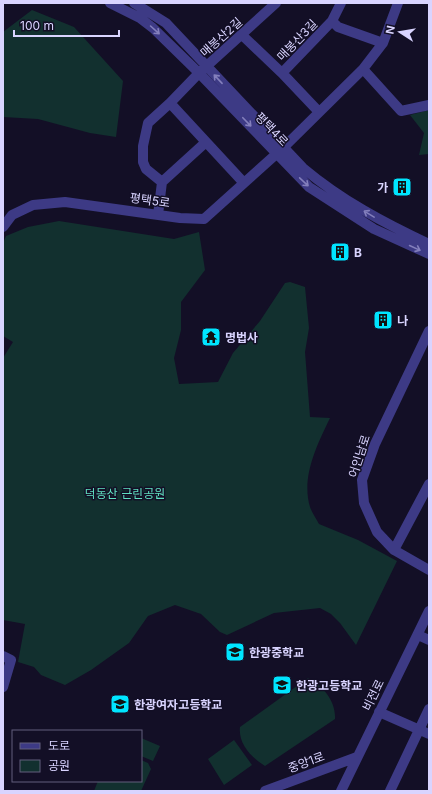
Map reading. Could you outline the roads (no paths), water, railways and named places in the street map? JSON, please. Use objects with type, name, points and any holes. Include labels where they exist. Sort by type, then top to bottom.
[{"type":"street","name":"평택4로","points":[[110,3],[140,18],[203,70]]},
{"type":"street","name":"평택4로","points":[[134,3],[166,23],[203,70],[280,151],[302,180],[318,193],[374,229],[429,254]]},
{"type":"street","name":"매봉산2길","points":[[162,182],[146,169],[143,162],[143,146],[148,123],[276,3]]},
{"type":"street","name":"매봉산3길","points":[[282,73],[332,22],[341,3]]},
{"type":"street","name":"평택5로","points":[[3,227],[12,215],[33,205],[65,202],[158,215],[204,219],[280,151],[363,69],[383,43],[398,3]]},
{"type":"street","points":[[332,22],[338,27],[383,43]]},
{"type":"street","name":"매봉산3길","points":[[242,35],[282,73],[319,112]]},
{"type":"street","points":[[363,69],[401,111],[429,105]]},
{"type":"street","points":[[170,103],[244,183]]},
{"type":"street","points":[[158,215],[162,182],[206,142]]},
{"type":"street","name":"평택4로","points":[[280,151],[341,197],[378,220],[429,244]]},
{"type":"street","name":"어인남로","points":[[429,331],[375,444],[362,480],[364,502],[374,525],[387,544],[394,550],[429,570]]},
{"type":"street","points":[[394,550],[425,503],[429,484]]},
{"type":"street","name":"비전로","points":[[342,791],[357,757],[429,611]]},
{"type":"street","points":[[418,635],[429,640]]},
{"type":"street","points":[[3,656],[11,660],[3,687]]},
{"type":"street","points":[[390,791],[429,709]]},
{"type":"street","points":[[379,712],[429,734]]},
{"type":"street","name":"중앙1로","points":[[264,791],[357,757]]},
{"type":"place","name":"가","points":[[402,187]]},
{"type":"place","name":"B","points":[[340,252]]},
{"type":"place","name":"나","points":[[383,320]]},
{"type":"place","name":"명법사","points":[[211,337]]},
{"type":"place","name":"한광중학교","points":[[235,652]]},
{"type":"place","name":"한광고등학교","points":[[282,685]]},
{"type":"place","name":"한광여자고등학교","points":[[120,704]]},
{"type":"park label","name":"덕동산 근린공원","points":[[125,493]]}]
